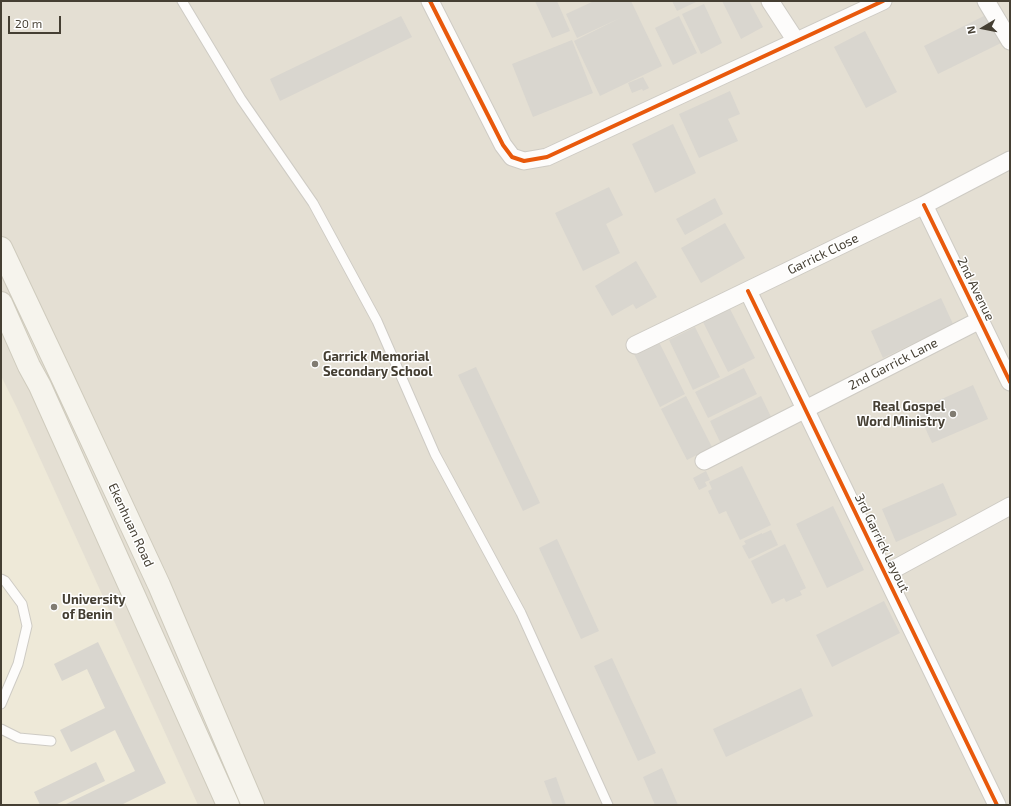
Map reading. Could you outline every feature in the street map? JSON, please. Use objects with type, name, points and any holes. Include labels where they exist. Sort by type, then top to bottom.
[{"type":"main road","name":"Ekenhuan Road","points":[[1,248],[159,585],[253,805]]},
{"type":"main road","name":"Ekenhuan Road","points":[[1,303],[29,366],[40,386],[228,805]]},
{"type":"main road","points":[[40,386],[62,376]]},
{"type":"street","points":[[430,1],[503,145],[512,157],[524,161],[547,157],[882,1]]},
{"type":"street","points":[[770,1],[796,41]]},
{"type":"street","points":[[986,1],[1010,41]]},
{"type":"street","name":"Garrick Close","points":[[636,345],[924,205],[1010,160]]},
{"type":"street","name":"2nd Avenue","points":[[924,205],[1010,382]]},
{"type":"street","name":"3rd Garrick Layout","points":[[748,291],[997,805]]},
{"type":"street","name":"2nd Garrick Lane","points":[[704,461],[980,320]]},
{"type":"street","points":[[885,574],[1010,506]]},
{"type":"lane","points":[[182,1],[241,99],[313,203],[373,314],[435,454],[520,613],[608,805]]},
{"type":"lane","points":[[1,579],[5,581],[22,604],[27,626],[18,664],[1,704]]},
{"type":"lane","points":[[1,729],[19,738],[51,741]]},
{"type":"shaded area","points":[[1,1],[1010,1],[1010,805],[1,805]]},
{"type":"shaded area","name":"University of Benin","points":[[1,376],[17,408],[198,805],[1,805]]},
{"type":"building","points":[[535,1],[557,1],[570,31],[552,38]]},
{"type":"building","points":[[594,1],[631,1],[662,66],[600,96],[574,41],[620,18],[577,38],[566,14]]},
{"type":"building","points":[[672,1],[698,1],[677,11]]},
{"type":"building","points":[[722,1],[749,1],[763,27],[741,39]]},
{"type":"building","points":[[704,4],[722,43],[701,54],[682,14]]},
{"type":"building","points":[[986,15],[1001,43],[938,74],[924,46]]},
{"type":"building","points":[[401,16],[412,37],[280,101],[270,79]]},
{"type":"building","points":[[679,16],[697,53],[673,65],[655,28]]},
{"type":"building","points":[[865,31],[897,92],[866,108],[834,47]]},
{"type":"building","points":[[572,40],[593,93],[533,117],[512,64]]},
{"type":"building","points":[[643,77],[649,88],[632,93],[628,83]]},
{"type":"building","points":[[730,91],[740,114],[728,119],[738,141],[699,158],[679,114]]},
{"type":"building","points":[[673,124],[696,173],[655,193],[632,144]]},
{"type":"building","points":[[609,187],[623,215],[606,224],[620,253],[583,271],[555,213]]},
{"type":"building","points":[[715,198],[723,214],[685,235],[676,219]]},
{"type":"building","points":[[725,223],[745,258],[701,283],[681,248]]},
{"type":"building","points":[[636,261],[657,297],[636,309],[633,304],[612,316],[595,286]]},
{"type":"building","points":[[941,298],[953,324],[883,358],[871,331]]},
{"type":"building","points":[[729,307],[755,358],[728,372],[702,320]]},
{"type":"building","points":[[695,327],[720,377],[693,390],[669,340]]},
{"type":"building","points":[[659,342],[685,394],[660,407],[634,354]]},
{"type":"building","points":[[476,367],[540,503],[523,511],[458,375]]},
{"type":"building","points":[[744,368],[757,394],[708,418],[695,392]]},
{"type":"building","name":"Real Gospel Word Ministry","points":[[973,385],[988,419],[932,443],[917,410]]},
{"type":"building","points":[[686,396],[712,447],[687,460],[661,409]]},
{"type":"building","points":[[761,396],[773,421],[722,446],[710,421]]},
{"type":"building","points":[[742,466],[771,525],[740,540],[726,511],[719,514],[708,491],[712,489],[709,482]]},
{"type":"building","points":[[706,471],[710,480],[705,482],[707,486],[699,490],[693,478]]},
{"type":"building","points":[[943,483],[957,515],[896,542],[882,509]]},
{"type":"building","points":[[833,506],[864,570],[827,588],[796,524]]},
{"type":"building","points":[[771,530],[778,545],[749,559],[742,546],[746,544],[744,541]]},
{"type":"building","points":[[557,539],[599,631],[581,639],[539,548]]},
{"type":"building","points":[[785,544],[806,588],[800,591],[802,595],[786,602],[784,598],[772,604],[751,561]]},
{"type":"building","points":[[884,601],[900,633],[832,667],[816,635]]},
{"type":"building","points":[[98,642],[166,783],[121,805],[64,805],[135,771],[115,730],[71,752],[60,730],[105,708],[87,669],[62,681],[54,664]]},
{"type":"building","points":[[612,658],[656,753],[638,761],[594,666]]},
{"type":"building","points":[[801,688],[813,716],[726,757],[713,729]]},
{"type":"building","points":[[96,762],[105,781],[55,805],[40,805],[34,792]]},
{"type":"building","points":[[662,768],[678,805],[655,805],[643,777]]},
{"type":"building","points":[[556,777],[566,805],[553,805],[544,781]]},
{"type":"cycle path","points":[[430,1],[503,145],[512,157],[524,161],[547,157],[883,1]]},
{"type":"cycle path","points":[[924,205],[1010,382]]},
{"type":"cycle path","points":[[748,291],[997,805]]},
{"type":"place","name":"Garrick Memorial Secondary School","points":[[315,364]]},
{"type":"place","name":"Real Gospel Word Ministry","points":[[953,414]]},
{"type":"place","name":"University of Benin","points":[[54,607]]}]
